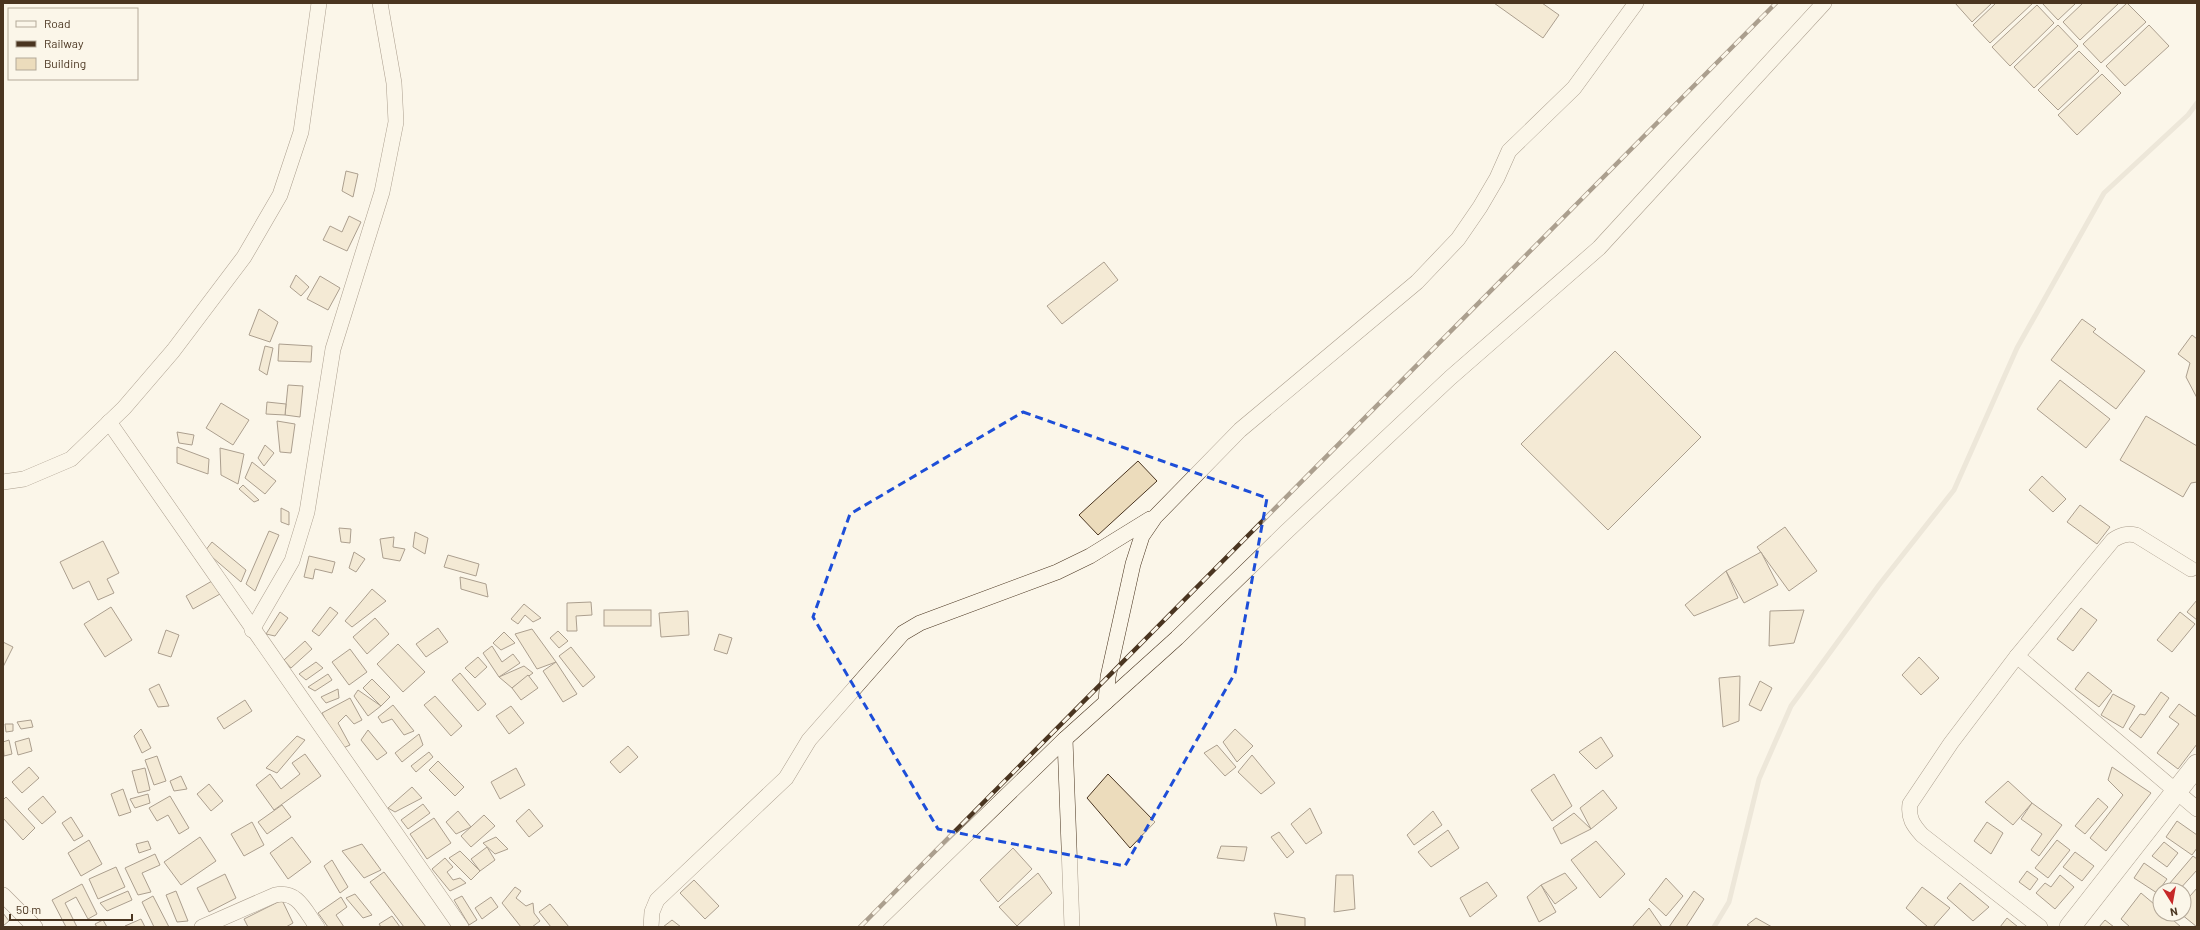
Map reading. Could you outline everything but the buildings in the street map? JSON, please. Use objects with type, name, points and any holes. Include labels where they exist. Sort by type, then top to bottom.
[{"type":"main road","points":[[2070,927],[2197,765]]},
{"type":"street","points":[[3,482],[24,479],[71,459],[124,408],[173,351],[244,258],[280,195],[301,132],[319,3]]},
{"type":"street","points":[[252,630],[292,561],[307,512],[333,350],[382,192],[396,122],[394,83],[380,3]]},
{"type":"street","points":[[1106,702],[1108,677],[1132,564],[1142,536],[1155,517],[1240,430],[1417,282],[1458,239],[1484,201],[1509,151],[1574,88],[1636,3]]},
{"type":"street","points":[[870,927],[1065,739],[1178,638],[1291,527],[1450,378],[1599,248],[1824,3]]},
{"type":"street","points":[[108,422],[461,927]]},
{"type":"street","points":[[651,927],[652,912],[657,900],[786,778],[809,740],[903,633],[920,623],[1057,572],[1090,556],[1155,517]]},
{"type":"street","points":[[2040,927],[1922,835],[1912,824],[1909,815],[1910,804],[1951,743],[2017,656],[2113,540],[2119,536],[2127,534],[2136,535],[2195,568]]},
{"type":"street","points":[[2017,656],[2197,809]]},
{"type":"street","points":[[1065,739],[1072,927]]},
{"type":"street","points":[[202,927],[275,895],[286,893],[293,895],[317,927]]},
{"type":"street","points":[[3,895],[36,927]]},
{"type":"highlighted area","points":[[1023,412],[1267,498],[1235,673],[1125,866],[938,829],[813,617],[850,514]]},
{"type":"waterway","points":[[1714,927],[1729,902],[1759,779],[1791,706],[1879,585],[1954,490],[2017,348],[2104,193],[2188,115],[2197,103]]},
{"type":"railway","points":[[860,927],[1776,3]]}]
